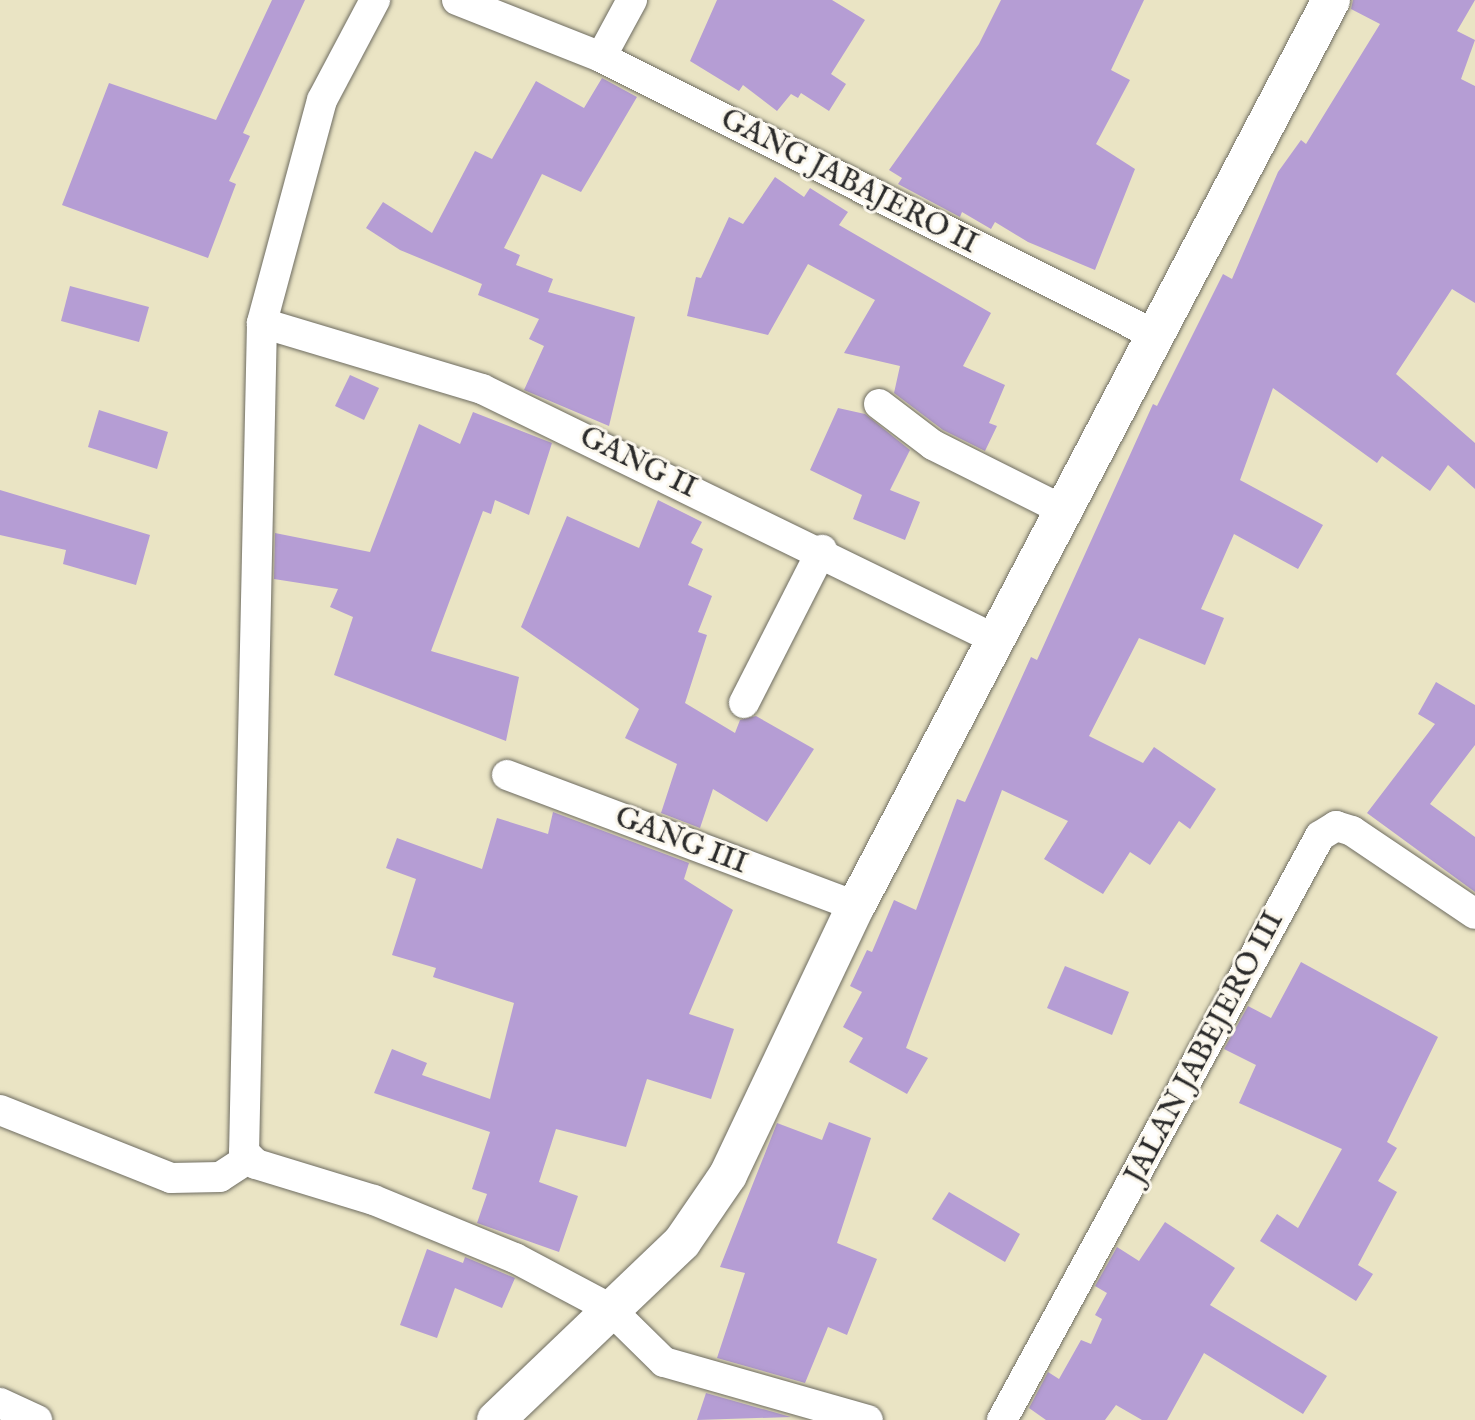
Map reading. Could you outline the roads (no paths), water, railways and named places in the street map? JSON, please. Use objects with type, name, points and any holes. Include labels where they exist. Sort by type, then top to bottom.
[{"type":"street","points":[[248,1159],[242,1125],[262,323],[322,100],[375,0]]},
{"type":"street","name":"GANG JABAJERO II","points":[[457,0],[601,57],[1155,335]]},
{"type":"street","points":[[601,57],[632,0]]},
{"type":"street","points":[[496,1420],[609,1308],[682,1242],[728,1175],[856,906],[999,641],[1063,510],[1331,0]]},
{"type":"street","name":"GANG II","points":[[262,323],[482,389],[822,550],[999,641]]},
{"type":"street","points":[[879,404],[933,445],[1063,510]]},
{"type":"street","points":[[744,703],[822,550]]},
{"type":"street","name":"GANG III","points":[[507,775],[856,906]]},
{"type":"street","name":"JALAN JABEJERO III","points":[[1002,1420],[1320,836],[1336,826],[1352,831],[1475,914]]},
{"type":"street","points":[[0,1110],[171,1178],[211,1180],[248,1159],[374,1200],[501,1252],[609,1308],[664,1362],[868,1420]]},
{"type":"street","points":[[0,1403],[37,1420]]}]
